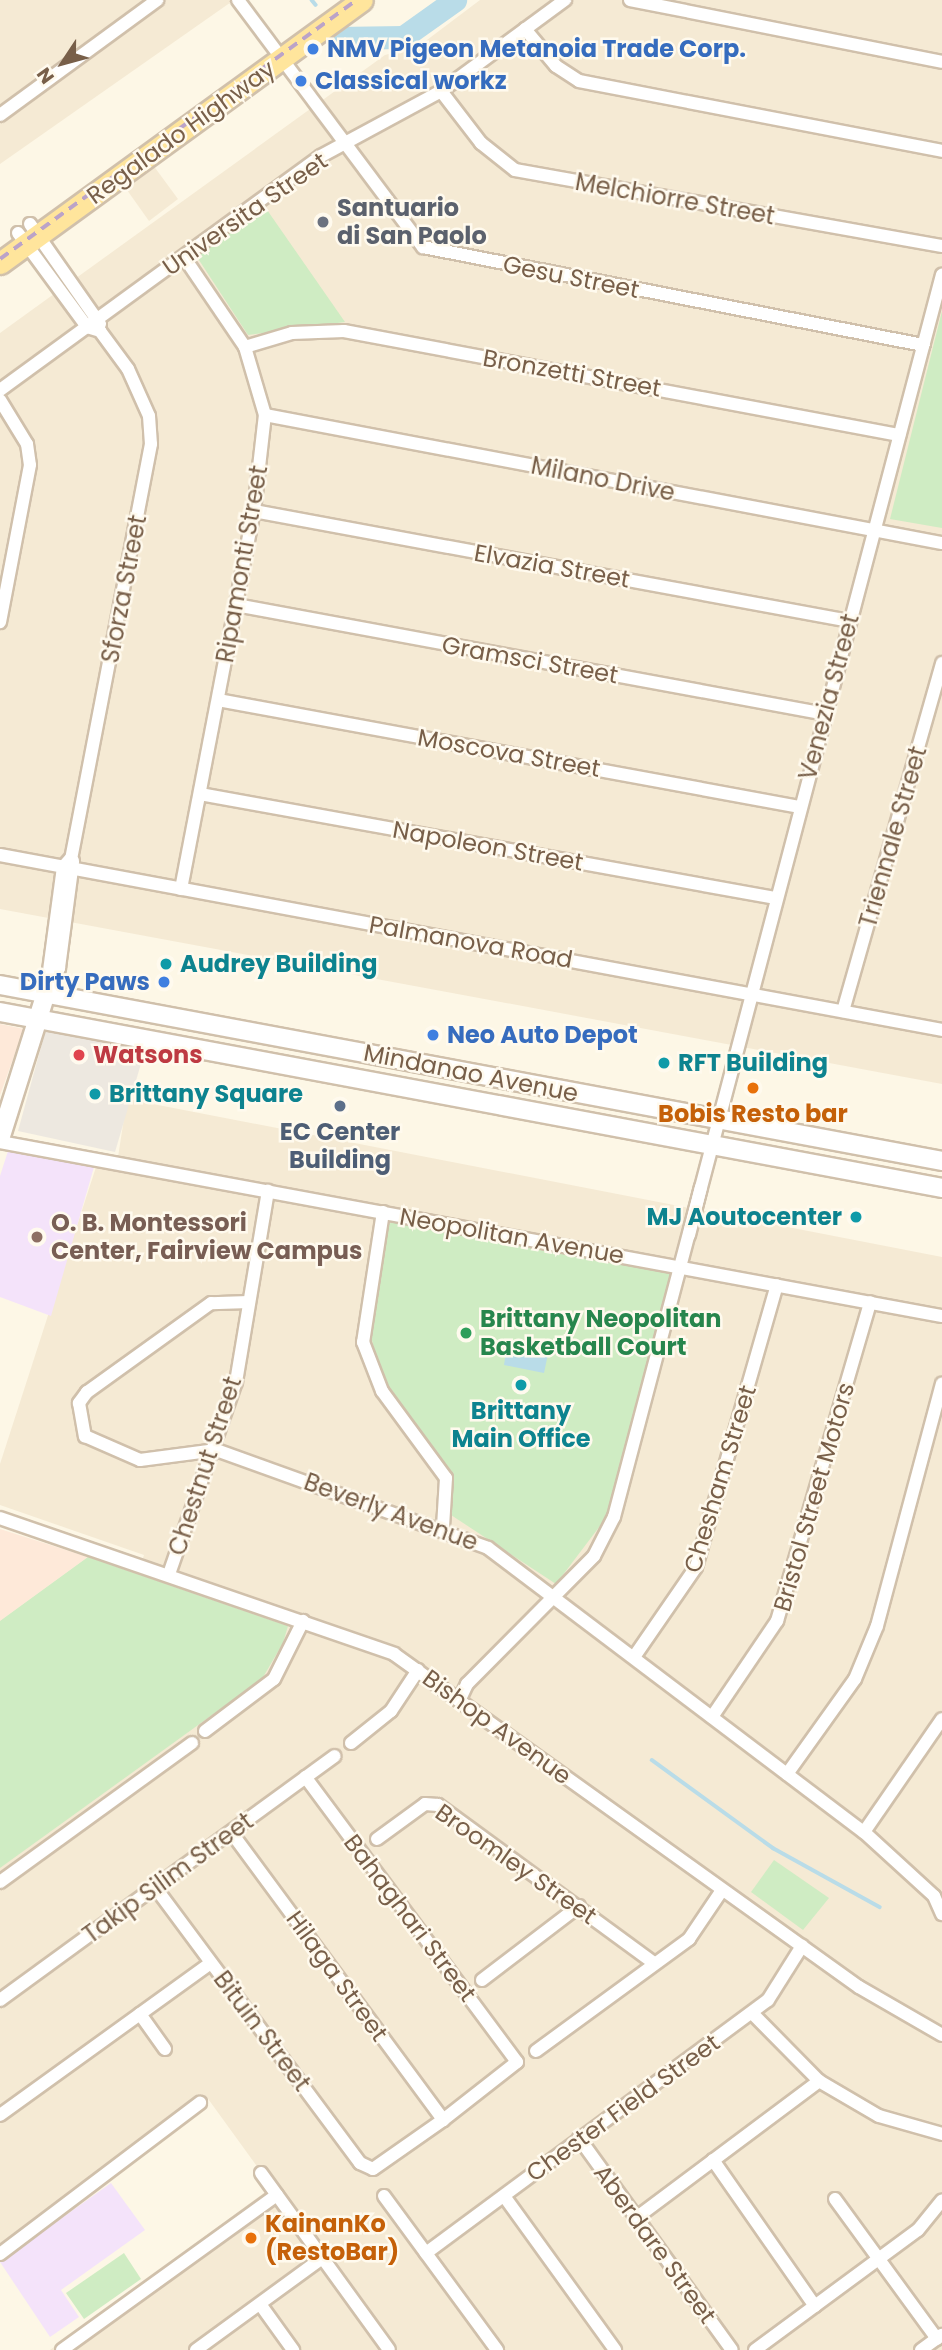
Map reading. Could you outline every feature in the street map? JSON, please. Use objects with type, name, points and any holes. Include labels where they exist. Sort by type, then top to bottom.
[{"type":"main road","name":"Regalado Highway","points":[[0,263],[28,234],[328,15],[362,0]]},
{"type":"main road","name":"Regalado Highway","points":[[0,246],[28,234]]},
{"type":"main road","name":"Mindanao Avenue","points":[[0,985],[942,1161]]},
{"type":"main road","points":[[0,1140],[46,993]]},
{"type":"main road","name":"Mindanao Avenue","points":[[0,1012],[942,1188]]},
{"type":"street","points":[[0,115],[157,0]]},
{"type":"street","name":"Gesu Street","points":[[238,0],[346,148],[423,247],[923,345]]},
{"type":"street","name":"Universita Street","points":[[0,390],[321,156],[346,148],[441,91],[565,0]]},
{"type":"street","points":[[630,0],[942,62]]},
{"type":"street","points":[[525,29],[556,66],[579,81],[942,151]]},
{"type":"street","name":"Melchiorre Street","points":[[441,91],[481,143],[515,170],[942,246]]},
{"type":"street","points":[[28,234],[57,259],[100,317],[100,331],[87,327],[43,268],[28,234]]},
{"type":"street","name":"Ripamonti Street","points":[[181,888],[254,511],[265,415],[245,347],[184,257]]},
{"type":"street","points":[[43,268],[57,259]]},
{"type":"street","name":"Venezia Street","points":[[460,1699],[467,1684],[558,1597],[594,1556],[614,1517],[775,898],[942,275]]},
{"type":"street","name":"Sforza Street","points":[[46,993],[59,968],[70,864],[150,444],[142,392],[100,331]]},
{"type":"street","name":"Bronzetti Street","points":[[245,347],[292,333],[344,331],[899,435]]},
{"type":"street","points":[[0,400],[27,444],[30,465],[0,622]]},
{"type":"street","name":"Milano Drive","points":[[265,415],[942,543]]},
{"type":"street","name":"Elvazia Street","points":[[254,511],[849,621]]},
{"type":"street","name":"Gramsci Street","points":[[236,606],[825,714]]},
{"type":"street","name":"Triennale Street","points":[[843,1011],[942,663]]},
{"type":"street","name":"Moscova Street","points":[[218,700],[800,807]]},
{"type":"street","name":"Napoleon Street","points":[[200,794],[775,898]]},
{"type":"street","name":"Palmanova Road","points":[[0,855],[70,864],[181,888],[941,1027]]},
{"type":"street","name":"Neopolitan Avenue","points":[[0,1140],[942,1316]]},
{"type":"street","name":"Chestnut Street","points":[[169,1574],[216,1451],[249,1302],[268,1191]]},
{"type":"street","points":[[383,1212],[363,1342],[382,1391],[446,1478],[443,1527]]},
{"type":"street","name":"Chesham Street","points":[[634,1657],[696,1567],[777,1285]]},
{"type":"street","name":"Beverly Avenue","points":[[249,1302],[211,1303],[79,1403],[85,1436],[115,1454],[159,1462],[216,1451],[443,1527],[488,1548],[558,1597],[938,1891],[942,1914]]},
{"type":"street","name":"Bristol Street Motors","points":[[712,1717],[777,1621],[870,1302]]},
{"type":"street","points":[[787,1774],[855,1679],[877,1626],[942,1384]]},
{"type":"street","name":"Bishop Avenue","points":[[0,1518],[383,1648],[460,1699],[802,1946],[942,2035]]},
{"type":"street","points":[[205,1731],[274,1679],[303,1621]]},
{"type":"street","points":[[351,1744],[391,1711],[418,1670]]},
{"type":"street","points":[[864,1832],[942,1719]]},
{"type":"street","points":[[0,1882],[192,1743]]},
{"type":"street","name":"Takip Silim Street","points":[[1,1999],[335,1756]]},
{"type":"street","name":"Bahaghari Street","points":[[305,1777],[515,2058],[516,2066],[443,2120]]},
{"type":"street","name":"Broomley Street","points":[[377,1839],[425,1804],[438,1805],[579,1906],[654,1964]]},
{"type":"street","name":"Hilaga Street","points":[[231,1832],[443,2120]]},
{"type":"street","name":"Bituin Street","points":[[155,1887],[360,2163],[373,2169],[443,2120]]},
{"type":"street","points":[[536,2051],[701,1926],[722,1890]]},
{"type":"street","points":[[482,1980],[579,1906]]},
{"type":"street","name":"Chester Field Street","points":[[426,2253],[752,2013],[782,1982],[802,1946]]},
{"type":"street","points":[[0,2115],[211,1963]]},
{"type":"street","points":[[752,2013],[819,2081],[879,2116],[942,2134]]},
{"type":"street","points":[[140,2014],[165,2049]]},
{"type":"street","points":[[636,2218],[819,2081]]},
{"type":"street","points":[[0,2254],[200,2103]]},
{"type":"street","name":"Aberdare Street","points":[[579,2138],[732,2350]]},
{"type":"street","points":[[713,2160],[815,2306]]},
{"type":"street","points":[[261,2174],[389,2350]]},
{"type":"street","points":[[62,2350],[277,2195]]},
{"type":"street","points":[[384,2196],[497,2350]]},
{"type":"street","points":[[504,2196],[615,2350]]},
{"type":"street","points":[[835,2199],[939,2337],[921,2350]]},
{"type":"street","points":[[755,2350],[918,2230],[942,2200]]},
{"type":"street","points":[[197,2350],[322,2258]]},
{"type":"street","points":[[260,2304],[293,2350]]},
{"type":"shaded area","points":[[0,0],[234,0],[0,164]]},
{"type":"shaded area","points":[[480,0],[942,0],[942,1084],[0,909],[0,333],[385,55],[419,46]]},
{"type":"shaded area","points":[[153,165],[178,199],[149,221],[127,190]]},
{"type":"shaded area","points":[[0,1024],[24,1029],[0,1095]]},
{"type":"shaded area","points":[[46,1029],[145,1050],[115,1152],[18,1131]]},
{"type":"shaded area","points":[[127,1099],[942,1257],[942,2350],[50,2350],[272,2187],[206,2096],[0,2248],[0,1621],[88,1557],[138,1573],[144,1555],[0,1505],[0,1464],[96,1167],[116,1170]]},
{"type":"shaded area","name":"O. B. Montessori Center, Fairview Campus","points":[[8,1151],[94,1167],[51,1316],[0,1297],[0,1176]]},
{"type":"shaded area","points":[[0,1529],[88,1557],[0,1621]]},
{"type":"shaded area","points":[[111,2183],[145,2230],[61,2290],[79,2317],[50,2337],[0,2262]]},
{"type":"green space","points":[[265,207],[345,322],[248,335],[195,254]]},
{"type":"green space","points":[[942,311],[942,528],[890,519]]},
{"type":"green space","points":[[395,1220],[671,1273],[606,1518],[556,1584],[451,1515],[453,1482],[379,1371],[369,1327],[386,1226]]},
{"type":"green space","points":[[88,1557],[288,1626],[283,1643],[262,1679],[0,1868],[0,1621]]},
{"type":"green space","points":[[774,1860],[829,1898],[803,1930],[751,1892]]},
{"type":"green space","points":[[124,2253],[141,2279],[84,2319],[66,2293]]},
{"type":"water","points":[[507,1347],[548,1354],[544,1373],[504,1365]]},
{"type":"waterway","points":[[312,0],[316,5]]},
{"type":"waterway","points":[[337,38],[403,37],[455,0]]},
{"type":"waterway","points":[[652,1760],[773,1848],[880,1907]]},
{"type":"railway","points":[[0,259],[357,0]]},
{"type":"place","name":"NMV Pigeon Metanoia Trade Corp.","points":[[313,49]]},
{"type":"place","name":"Classical workz","points":[[301,81]]},
{"type":"place","name":"Santuario di San Paolo","points":[[323,222]]},
{"type":"place","name":"Audrey Building","points":[[166,964]]},
{"type":"place","name":"Dirty Paws","points":[[164,982]]},
{"type":"place","name":"Neo Auto Depot","points":[[433,1035]]},
{"type":"place","name":"Watsons","points":[[79,1055]]},
{"type":"place","name":"RFT Building","points":[[664,1063]]},
{"type":"place","name":"Bobis Resto bar","points":[[753,1088]]},
{"type":"place","name":"Brittany Square","points":[[95,1094]]},
{"type":"place","name":"EC Center Building","points":[[340,1106]]},
{"type":"place","name":"MJ Aoutocenter","points":[[856,1217]]},
{"type":"place","name":"O. B. Montessori Center, Fairview Campus","points":[[37,1237]]},
{"type":"place","name":"Brittany Neopolitan Basketball Court","points":[[466,1333]]},
{"type":"place","name":"Brittany Main Office","points":[[521,1385]]},
{"type":"place","name":"KainanKo (RestoBar)","points":[[251,2238]]}]
